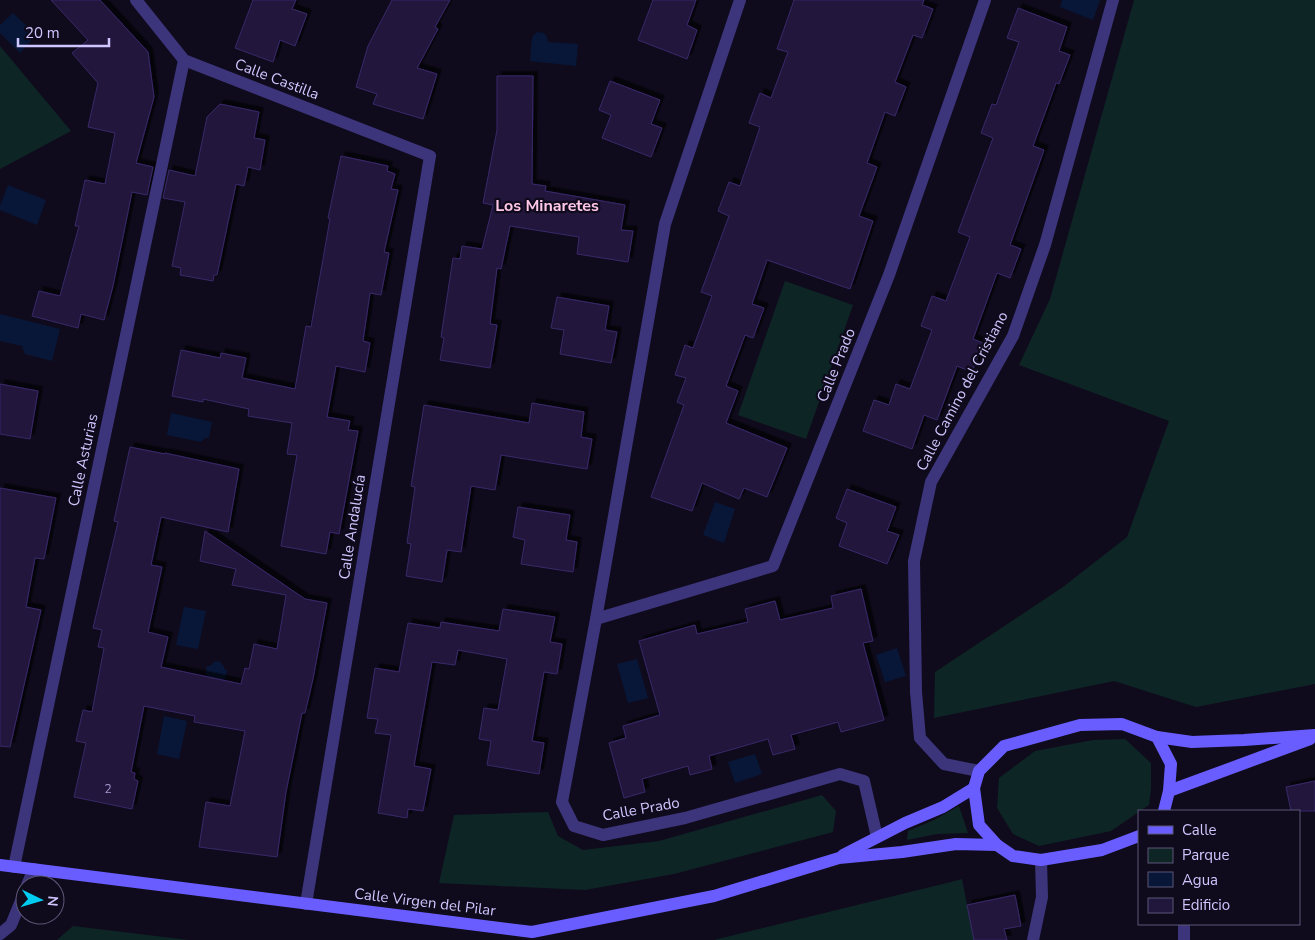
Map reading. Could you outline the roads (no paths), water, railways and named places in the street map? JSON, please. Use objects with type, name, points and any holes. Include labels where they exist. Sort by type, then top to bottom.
[{"type":"main road","points":[[1138,836],[1102,850],[1041,860],[1013,856],[997,845],[979,825],[974,788],[979,771],[1004,746],[1080,725],[1122,724],[1157,737],[1192,742],[1315,736]]},
{"type":"main road","points":[[1169,791],[1315,736]]},
{"type":"main road","points":[[1157,737],[1171,764],[1169,791],[1164,810]]},
{"type":"main road","name":"Calle Virgen del Pilar","points":[[839,858],[877,837],[943,807],[974,788]]},
{"type":"main road","name":"Calle Virgen del Pilar","points":[[0,865],[532,932],[714,896],[839,858],[902,852],[956,844],[997,845]]},
{"type":"street","points":[[136,0],[184,60]]},
{"type":"street","name":"Calle Prado","points":[[740,0],[665,224],[562,802],[574,826],[603,835],[685,818],[840,774],[864,781],[877,837]]},
{"type":"street","name":"Calle Prado","points":[[596,618],[773,566],[889,275],[985,0]]},
{"type":"street","name":"Calle Camino del Cristiano","points":[[979,771],[944,764],[920,738],[916,692],[914,561],[931,482],[1013,336],[1045,245],[1113,0]]},
{"type":"street","name":"Calle Castilla","points":[[184,60],[430,156]]},
{"type":"street","name":"Calle Asturias","points":[[14,867],[184,60]]},
{"type":"street","name":"Calle Andalucía","points":[[306,904],[430,156]]},
{"type":"street","points":[[1033,940],[1042,897],[1041,860]]},
{"type":"street","points":[[31,875],[34,869]]},
{"type":"street","points":[[0,934],[11,925],[15,915]]},
{"type":"street","points":[[1184,925],[1184,940]]},
{"type":"water","points":[[1062,0],[1100,0],[1093,20],[1060,7]]},
{"type":"water","points":[[13,13],[36,35],[20,53],[0,33],[0,25]]},
{"type":"water","points":[[537,32],[544,33],[548,42],[578,44],[576,66],[530,61],[532,37]]},
{"type":"water","points":[[8,185],[46,200],[37,225],[0,210]]},
{"type":"water","points":[[0,314],[60,329],[52,361],[25,354],[22,346],[0,341]]},
{"type":"water","points":[[171,413],[212,422],[209,438],[205,438],[201,442],[167,435]]},
{"type":"water","points":[[715,502],[735,509],[724,543],[703,535]]},
{"type":"water","points":[[184,607],[206,611],[198,649],[176,645]]},
{"type":"water","points":[[897,648],[906,676],[885,682],[876,655]]},
{"type":"water","points":[[637,659],[648,698],[628,703],[617,664]]},
{"type":"water","points":[[219,661],[224,666],[224,669],[227,670],[221,706],[201,701],[207,666]]},
{"type":"water","points":[[164,716],[187,721],[179,759],[157,754]]},
{"type":"water","points":[[755,754],[762,774],[735,783],[728,762]]},
{"type":"district","name":"Los Minaretes","points":[[547,205]]}]
